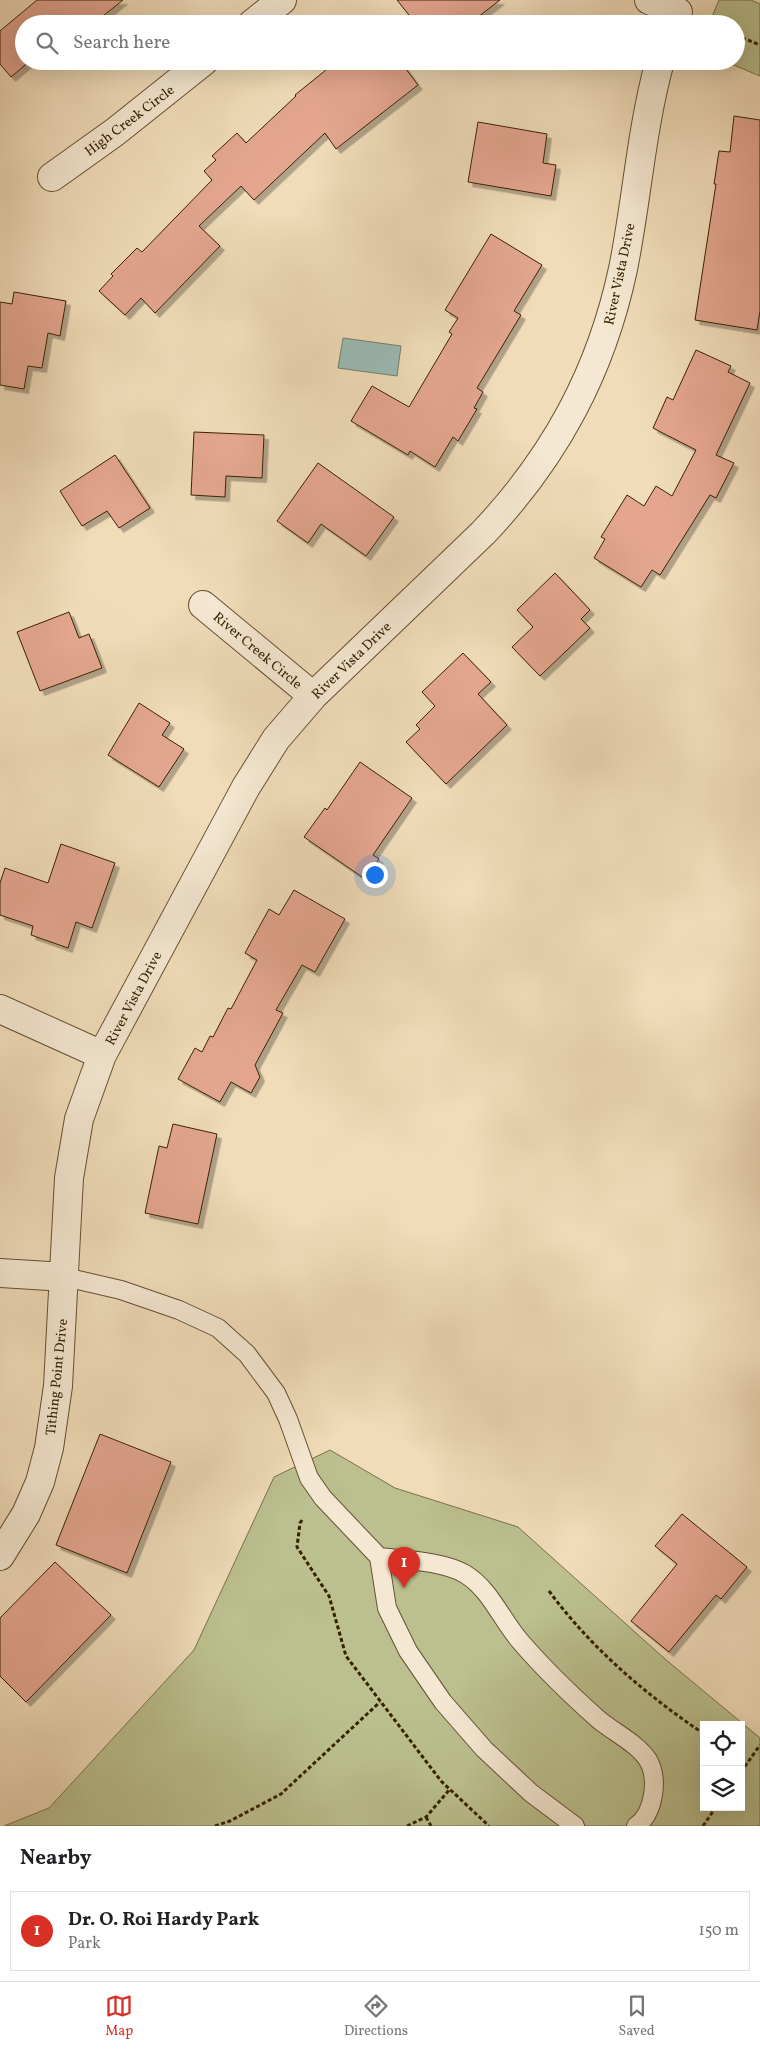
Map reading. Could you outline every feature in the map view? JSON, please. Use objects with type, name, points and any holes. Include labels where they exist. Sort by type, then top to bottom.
[{"type":"street","points":[[263,15],[282,0]]},
{"type":"street","points":[[649,0],[678,12]]},
{"type":"street","name":"High Creek Circle","points":[[52,177],[115,132],[193,70]]},
{"type":"street","name":"River Vista Drive","points":[[65,1277],[69,1178],[79,1119],[102,1055],[246,787],[276,739],[313,696],[509,506],[538,468],[573,411],[589,377],[614,305],[623,268],[650,97],[658,70]]},
{"type":"street","name":"River Creek Circle","points":[[203,605],[313,696]]},
{"type":"street","points":[[0,1009],[102,1055]]},
{"type":"street","points":[[0,1274],[65,1277]]},
{"type":"street","name":"Tithing Point Drive","points":[[0,1556],[26,1514],[40,1482],[49,1448],[58,1386],[65,1277]]},
{"type":"lane","points":[[65,1277],[121,1290],[179,1310],[218,1328],[247,1354],[276,1393],[310,1478],[323,1498],[379,1557],[387,1608],[408,1651],[443,1702],[484,1749],[531,1793],[575,1826]]},
{"type":"lane","points":[[379,1557],[436,1565],[462,1572],[475,1581],[487,1594],[519,1640],[558,1681],[599,1720],[634,1746],[647,1759],[653,1773],[653,1793],[648,1812],[636,1826]]},
{"type":"path","points":[[745,39],[760,45]]},
{"type":"path","points":[[302,1520],[297,1548],[329,1596],[346,1656],[441,1781],[489,1826]]},
{"type":"path","points":[[549,1590],[570,1620],[624,1674],[700,1731]]},
{"type":"path","points":[[215,1826],[230,1821],[281,1794],[380,1702]]},
{"type":"path","points":[[745,1767],[760,1745]]},
{"type":"path","points":[[407,1826],[426,1817],[450,1789]]},
{"type":"path","points":[[703,1826],[713,1811]]},
{"type":"path","points":[[426,1817],[431,1826]]},
{"type":"green space","points":[[719,0],[751,0],[760,4],[760,76],[745,70],[745,15],[713,15]]},
{"type":"green space","points":[[330,1450],[395,1488],[518,1527],[665,1659],[740,1721],[700,1721],[700,1811],[745,1811],[745,1726],[760,1738],[760,1826],[4,1826],[49,1808],[194,1650],[274,1477]]},
{"type":"water","points":[[343,338],[401,346],[397,376],[338,368]]},
{"type":"building","points":[[37,0],[123,0],[104,15],[19,15]]},
{"type":"building","points":[[397,0],[500,0],[481,15],[409,15]]},
{"type":"building","points":[[15,18],[15,70],[19,70],[11,77],[0,64],[0,31]]},
{"type":"building","points":[[326,70],[407,70],[418,85],[336,149],[325,133],[254,200],[241,186],[199,226],[220,246],[155,313],[141,298],[125,315],[99,291],[113,276],[111,274],[137,248],[142,252],[212,180],[204,171],[216,160],[212,156],[237,133],[246,143],[295,95]]},
{"type":"building","points":[[734,116],[760,120],[760,311],[757,330],[695,320],[716,184],[714,184],[719,151],[730,152]]},
{"type":"building","points":[[478,122],[547,134],[543,163],[556,165],[551,196],[468,182]]},
{"type":"building","points":[[491,234],[542,265],[514,311],[521,315],[477,388],[483,392],[474,408],[477,409],[458,441],[453,437],[435,467],[410,451],[408,455],[351,421],[372,386],[409,407],[452,334],[449,332],[458,318],[445,310]]},
{"type":"building","points":[[14,292],[66,301],[60,336],[48,333],[42,368],[28,366],[24,389],[0,385],[0,302],[12,304]]},
{"type":"building","points":[[696,350],[731,366],[728,372],[750,383],[716,455],[734,463],[716,498],[710,495],[660,575],[652,570],[641,587],[594,558],[605,539],[601,537],[627,495],[644,506],[656,486],[672,496],[696,450],[653,428],[667,397],[673,400]]},
{"type":"building","points":[[194,432],[264,435],[262,478],[226,476],[225,497],[191,495]]},
{"type":"building","points":[[115,455],[150,508],[119,528],[107,511],[82,526],[60,491]]},
{"type":"building","points":[[318,463],[394,517],[366,556],[321,524],[308,543],[277,521]]},
{"type":"building","points":[[555,573],[590,610],[581,619],[590,628],[540,676],[512,647],[533,627],[517,610]]},
{"type":"building","points":[[69,612],[79,638],[89,634],[102,668],[40,691],[17,632]]},
{"type":"building","points":[[463,653],[491,682],[478,694],[507,725],[446,784],[406,742],[420,729],[416,725],[435,706],[422,692]]},
{"type":"building","points":[[139,703],[170,723],[162,735],[184,749],[159,787],[108,755]]},
{"type":"building","points":[[360,762],[412,798],[373,855],[379,859],[365,879],[304,837],[325,808],[327,810]]},
{"type":"building","points":[[61,844],[115,863],[92,928],[76,922],[68,948],[31,935],[33,926],[0,915],[0,883],[5,868],[48,883]]},
{"type":"building","points":[[294,890],[345,919],[315,972],[302,965],[276,1010],[283,1013],[255,1065],[260,1077],[251,1093],[231,1082],[220,1102],[178,1079],[195,1048],[202,1052],[210,1036],[213,1037],[228,1008],[231,1009],[257,960],[245,953],[269,909],[279,915]]},
{"type":"building","points":[[173,1124],[217,1134],[198,1224],[145,1213],[159,1146],[167,1148]]},
{"type":"building","points":[[100,1434],[171,1462],[127,1573],[56,1545]]},
{"type":"building","points":[[682,1514],[747,1567],[721,1599],[716,1595],[669,1652],[631,1621],[677,1564],[655,1546]]},
{"type":"building","points":[[55,1562],[111,1615],[26,1702],[0,1676],[0,1618]]},
{"type":"place","name":"Dr. O. Roi Hardy Park","points":[[404,1588]]}]
